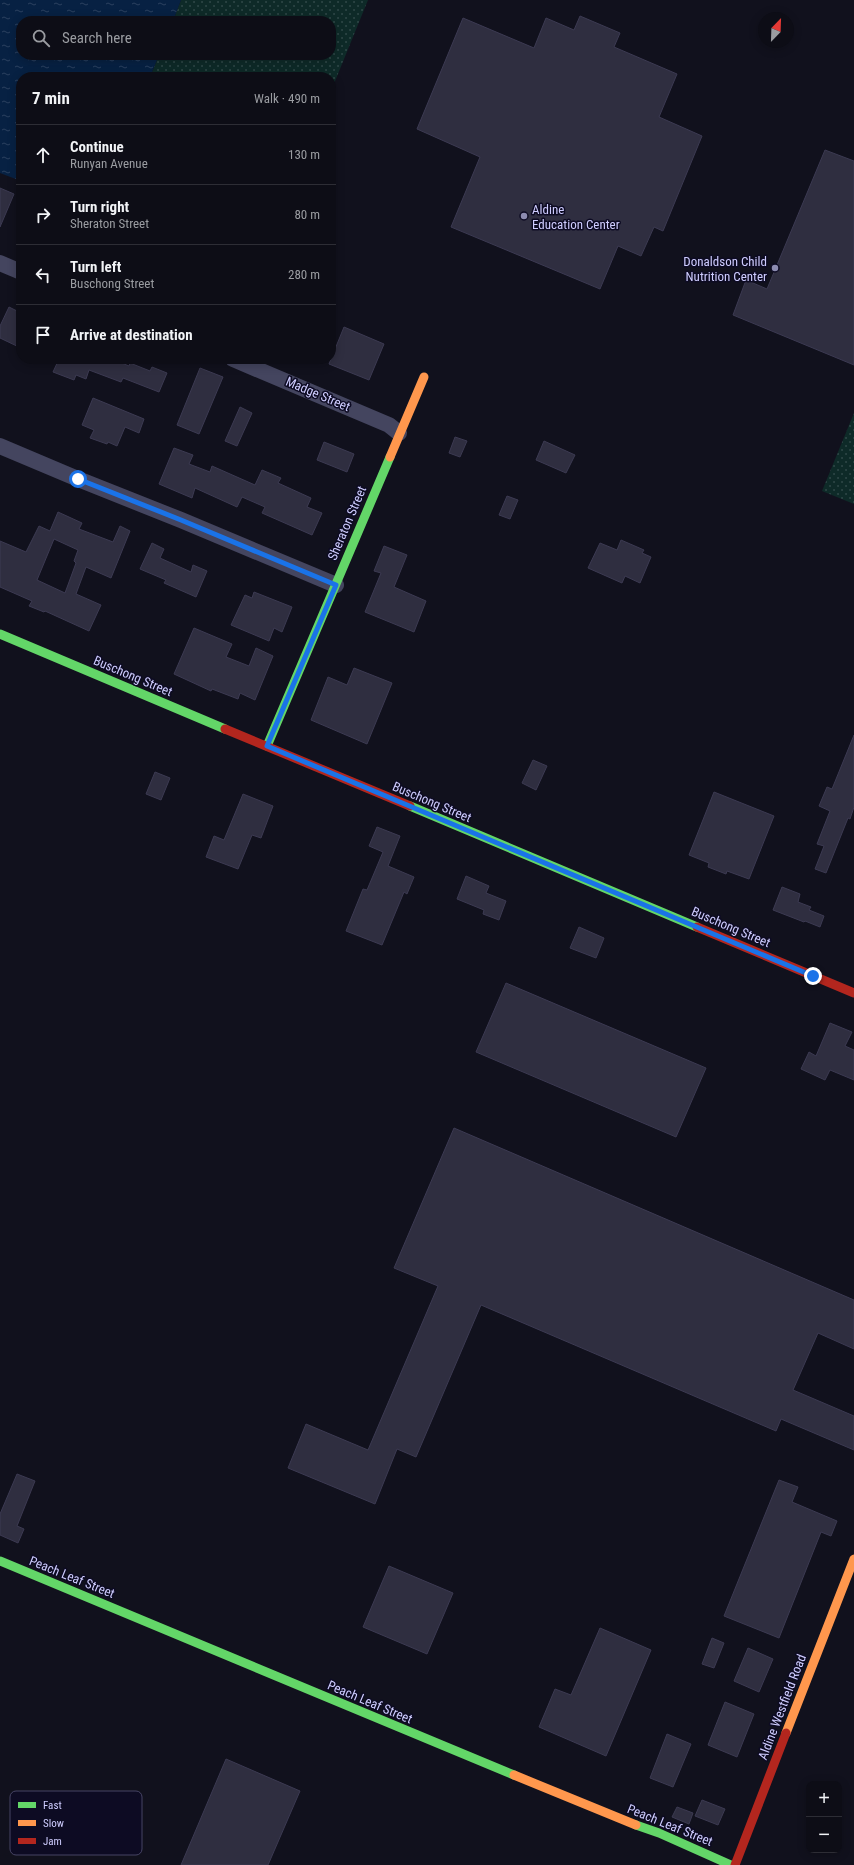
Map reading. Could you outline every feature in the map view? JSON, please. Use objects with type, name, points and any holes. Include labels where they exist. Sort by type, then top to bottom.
[{"type":"street","points":[[0,263],[16,270]]},
{"type":"street","name":"Madge Street","points":[[245,364],[389,425],[399,433]]},
{"type":"street","name":"Sheraton Street","points":[[267,746],[424,377]]},
{"type":"street","points":[[0,446],[336,585]]},
{"type":"street","name":"Buschong Street","points":[[0,634],[854,993]]},
{"type":"street","name":"Aldine Westfield Road","points":[[735,1865],[854,1559]]},
{"type":"street","name":"Peach Leaf Street","points":[[0,1561],[398,1728],[638,1826],[659,1833],[731,1865]]},
{"type":"green space","points":[[181,0],[368,0],[336,79],[336,72],[152,72],[157,60],[336,60],[336,16],[175,16]]},
{"type":"green space","points":[[854,413],[854,504],[822,491]]},
{"type":"water","points":[[0,0],[181,0],[175,16],[16,16],[16,60],[157,60],[152,72],[16,72],[16,179],[0,173]]},
{"type":"building","points":[[580,16],[620,33],[614,47],[677,74],[659,117],[702,136],[663,231],[654,227],[641,256],[618,246],[600,289],[451,227],[480,157],[417,129],[463,18],[534,48],[546,18],[574,30]]},
{"type":"building","points":[[825,150],[854,161],[854,365],[733,315],[746,280],[767,289]]},
{"type":"building","points":[[0,188],[14,194],[0,227]]},
{"type":"building","points":[[9,307],[16,310],[16,346],[0,338],[0,326]]},
{"type":"building","points":[[344,327],[384,344],[369,380],[329,364],[336,364],[336,347]]},
{"type":"building","points":[[57,364],[124,364],[129,366],[130,364],[132,364],[150,371],[152,367],[167,373],[159,392],[123,378],[121,382],[89,370],[86,379],[76,375],[74,380],[53,372]]},
{"type":"building","points":[[200,368],[223,377],[199,434],[177,425]]},
{"type":"building","points":[[93,398],[144,419],[139,433],[125,427],[117,446],[108,442],[107,444],[90,438],[94,430],[82,425]]},
{"type":"building","points":[[240,407],[252,413],[237,446],[225,441]]},
{"type":"building","points":[[455,437],[467,441],[460,457],[449,453]]},
{"type":"building","points":[[544,441],[575,455],[566,473],[536,460]]},
{"type":"building","points":[[324,442],[354,454],[347,472],[317,460]]},
{"type":"building","points":[[174,448],[193,455],[189,464],[210,472],[212,466],[255,485],[262,470],[281,478],[278,483],[311,498],[307,507],[322,513],[312,535],[262,513],[265,507],[242,497],[237,507],[195,488],[192,498],[159,484]]},
{"type":"building","points":[[507,496],[518,500],[510,519],[499,515]]},
{"type":"building","points":[[58,512],[82,523],[79,529],[113,542],[120,526],[130,531],[111,578],[86,567],[76,594],[101,605],[89,631],[45,611],[44,612],[29,606],[32,601],[0,587],[0,541],[26,552],[39,526],[50,531]],"holes":[[[54,539],[78,550],[74,561],[76,563],[65,593],[37,580]]]},
{"type":"building","points":[[621,540],[644,550],[642,553],[651,557],[640,583],[625,576],[622,583],[588,568],[600,543],[617,550]]},
{"type":"building","points":[[152,543],[164,549],[160,558],[191,572],[193,565],[207,571],[196,597],[164,583],[166,580],[140,569]]},
{"type":"building","points":[[384,546],[407,555],[394,587],[426,601],[414,632],[365,612],[381,573],[374,571]]},
{"type":"building","points":[[254,592],[292,607],[282,632],[274,628],[269,641],[231,625],[245,595],[252,598]]},
{"type":"building","points":[[194,628],[232,644],[226,657],[249,666],[256,648],[273,656],[255,700],[240,693],[238,699],[212,689],[211,691],[174,674]]},
{"type":"building","points":[[354,668],[392,683],[367,744],[311,720],[328,677],[347,685]]},
{"type":"building","points":[[854,735],[854,807],[850,819],[848,818],[826,873],[815,869],[824,846],[817,844],[830,811],[819,806],[827,787],[832,789]]},
{"type":"building","points":[[533,760],[547,766],[536,790],[522,783]]},
{"type":"building","points":[[155,772],[170,778],[161,800],[146,794]]},
{"type":"building","points":[[714,792],[774,816],[749,879],[727,871],[726,874],[708,867],[709,863],[689,855]]},
{"type":"building","points":[[243,794],[273,806],[261,838],[252,835],[238,869],[206,857],[214,836],[224,840]]},
{"type":"building","points":[[377,827],[400,836],[388,866],[414,877],[407,894],[404,892],[382,945],[346,931],[363,889],[367,890],[383,852],[369,846]]},
{"type":"building","points":[[466,876],[489,886],[486,893],[506,901],[499,920],[483,914],[484,910],[457,899]]},
{"type":"building","points":[[782,887],[800,894],[798,902],[811,907],[809,910],[824,916],[820,927],[773,910]]},
{"type":"building","points":[[579,927],[604,938],[596,958],[570,948]]},
{"type":"building","points":[[506,983],[706,1068],[676,1137],[476,1052]]},
{"type":"building","points":[[830,1023],[852,1032],[845,1046],[854,1050],[854,1080],[830,1070],[825,1080],[801,1069],[809,1052],[816,1056]]},
{"type":"building","points":[[454,1128],[854,1300],[854,1349],[818,1333],[793,1390],[854,1416],[854,1450],[781,1419],[776,1431],[481,1305],[416,1457],[397,1449],[375,1504],[288,1468],[306,1424],[368,1450],[438,1286],[394,1268]]},
{"type":"building","points":[[17,1474],[35,1481],[17,1526],[24,1529],[18,1543],[0,1535],[0,1514]]},
{"type":"building","points":[[779,1480],[798,1487],[792,1502],[837,1521],[831,1536],[821,1532],[779,1638],[724,1616]]},
{"type":"building","points":[[389,1566],[453,1593],[427,1654],[363,1627]]},
{"type":"building","points":[[600,1628],[651,1650],[606,1756],[539,1727],[555,1689],[571,1695]]},
{"type":"building","points":[[712,1638],[724,1643],[714,1668],[702,1664]]},
{"type":"building","points":[[748,1648],[773,1659],[759,1692],[734,1681]]},
{"type":"building","points":[[725,1702],[754,1714],[737,1757],[708,1745]]},
{"type":"building","points":[[667,1734],[691,1744],[673,1787],[650,1778]]},
{"type":"building","points":[[226,1759],[300,1791],[268,1865],[181,1865]]},
{"type":"building","points":[[702,1800],[725,1809],[718,1825],[695,1816]]},
{"type":"building","points":[[677,1807],[693,1813],[689,1824],[672,1817]]},
{"type":"traffic: fast","points":[[267,746],[390,457]]},
{"type":"traffic: fast","points":[[0,634],[225,729]]},
{"type":"traffic: fast","points":[[410,806],[697,927]]},
{"type":"traffic: fast","points":[[0,1561],[514,1775]]},
{"type":"traffic: fast","points":[[636,1825],[659,1833],[731,1865]]},
{"type":"traffic: slow","points":[[390,457],[424,377]]},
{"type":"traffic: slow","points":[[786,1733],[854,1559]]},
{"type":"traffic: slow","points":[[514,1775],[636,1825]]},
{"type":"traffic: jam","points":[[225,729],[410,806]]},
{"type":"traffic: jam","points":[[697,927],[854,993]]},
{"type":"traffic: jam","points":[[735,1865],[786,1733]]},
{"type":"place","name":"Aldine Education Center","points":[[524,216]]},
{"type":"place","name":"Donaldson Child Nutrition Center","points":[[775,268]]},
{"type":"route","points":[[78,479],[181,520],[336,585],[267,746],[813,976]]}]
